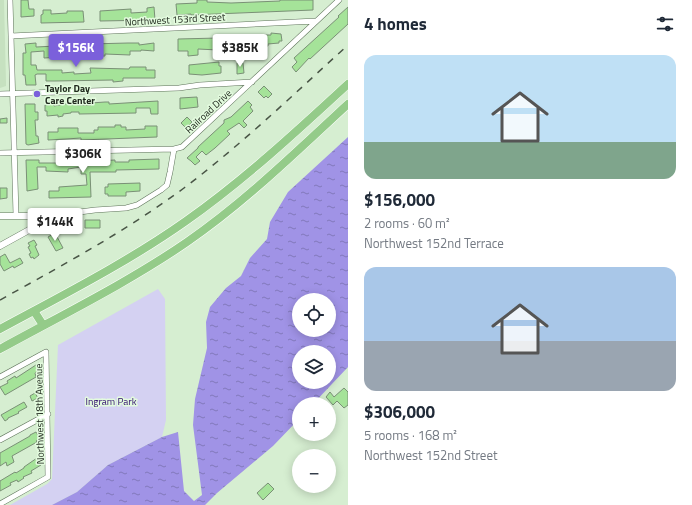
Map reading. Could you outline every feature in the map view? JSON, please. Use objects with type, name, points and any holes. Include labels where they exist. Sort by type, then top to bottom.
[{"type":"main road","points":[[0,329],[136,254],[186,221],[237,183],[293,135],[348,84]]},
{"type":"main road","points":[[0,349],[141,272],[187,242],[240,202],[348,104]]},
{"type":"main road","points":[[34,311],[43,325]]},
{"type":"street","points":[[10,0],[16,215]]},
{"type":"street","name":"Railroad Drive","points":[[174,149],[182,147],[339,0]]},
{"type":"street","name":"Northwest 153rd Street","points":[[11,36],[316,21]]},
{"type":"street","points":[[0,94],[179,88],[200,85],[252,82]]},
{"type":"street","points":[[0,153],[174,149],[167,185],[137,205],[126,208],[95,210],[49,216],[0,216]]},
{"type":"street","points":[[0,246],[38,225],[49,216]]},
{"type":"street","name":"Northwest 18th Avenue","points":[[0,377],[46,352],[48,477],[0,504]]},
{"type":"street","points":[[0,440],[48,414]]},
{"type":"shaded area","points":[[0,0],[4,0],[6,86],[0,88]]},
{"type":"green space","name":"Ingram Park","points":[[158,289],[165,299],[166,420],[162,437],[108,465],[77,492],[52,505],[10,505],[47,484],[52,479],[58,345]]},
{"type":"water","points":[[348,137],[348,367],[336,380],[336,345],[292,345],[292,389],[327,389],[320,397],[292,397],[292,426],[273,446],[205,505],[52,505],[77,492],[108,465],[162,437],[178,432],[184,491],[194,501],[202,495],[193,425],[195,399],[207,348],[206,322],[210,307],[226,288],[241,276],[250,258],[267,239],[270,222],[288,192]]},
{"type":"building","points":[[21,0],[28,0],[29,9],[34,9],[34,16],[21,17]]},
{"type":"building","points":[[197,0],[231,3],[280,0],[313,0],[313,10],[177,15],[176,4],[197,3]]},
{"type":"building","points":[[154,7],[155,20],[100,21],[100,11],[131,9],[131,13],[147,12],[147,8]]},
{"type":"building","points":[[348,7],[348,24],[310,59],[309,58],[296,72],[292,67],[297,62],[294,58]]},
{"type":"building","points":[[43,10],[51,10],[51,14],[67,13],[67,11],[83,11],[84,22],[41,23],[41,15],[43,14]]},
{"type":"building","points":[[271,33],[281,34],[282,41],[256,48],[218,48],[218,50],[198,49],[198,55],[188,56],[188,51],[178,51],[178,39],[259,37],[259,35],[271,35]]},
{"type":"building","points":[[36,43],[36,47],[76,45],[76,56],[44,58],[44,51],[31,52],[31,65],[36,65],[37,70],[62,70],[62,73],[74,72],[74,74],[91,73],[90,68],[129,69],[130,67],[146,67],[146,70],[155,70],[155,78],[123,78],[123,81],[113,82],[113,80],[46,81],[46,74],[37,74],[35,75],[36,85],[26,85],[25,75],[23,75],[23,53],[26,53],[25,44]]},
{"type":"building","points":[[139,43],[139,45],[154,43],[154,51],[130,51],[130,55],[105,54],[105,56],[101,56],[101,54],[89,54],[89,44]]},
{"type":"building","points":[[219,62],[219,66],[221,66],[221,73],[202,75],[189,74],[189,65]]},
{"type":"building","points":[[237,63],[243,63],[244,73],[237,74]]},
{"type":"building","points":[[264,86],[272,94],[268,98],[266,96],[264,98],[258,92]]},
{"type":"building","points":[[197,97],[198,107],[180,109],[180,98]]},
{"type":"building","points":[[158,101],[158,114],[151,114],[150,108],[136,108],[136,113],[79,114],[79,112],[71,112],[58,117],[58,115],[47,116],[47,111],[45,111],[45,105],[54,104],[54,106],[71,103],[77,105],[91,105],[91,103],[105,102],[109,102],[109,104]]},
{"type":"building","points":[[248,101],[252,105],[250,107],[253,111],[243,121],[247,125],[244,128],[239,123],[227,131],[230,134],[215,148],[206,155],[202,151],[196,157],[200,161],[195,165],[187,158],[224,123],[224,120],[231,117]]},
{"type":"building","points":[[25,104],[35,104],[35,112],[38,112],[38,120],[35,120],[36,136],[38,136],[39,143],[26,144]]},
{"type":"building","points":[[187,117],[192,122],[186,128],[181,123]]},
{"type":"building","points":[[7,118],[7,123],[0,123],[0,119]]},
{"type":"building","points":[[115,125],[126,127],[126,130],[145,129],[145,126],[157,126],[157,137],[48,140],[48,132],[58,132],[58,128],[78,128],[78,133],[94,133],[94,130],[98,130],[98,127],[115,127]]},
{"type":"building","points":[[159,159],[159,169],[90,172],[91,197],[49,198],[49,191],[59,191],[59,187],[87,185],[86,174],[81,174],[81,167],[68,169],[68,172],[46,171],[46,167],[37,167],[38,189],[27,191],[26,160],[39,160],[39,163],[57,163],[57,161],[78,162],[115,160],[115,162],[129,162],[129,160]]},
{"type":"building","points":[[140,183],[140,191],[126,192],[126,196],[108,196],[108,194],[105,194],[105,187],[108,187],[108,184]]},
{"type":"building","points":[[0,188],[7,188],[7,198],[0,199]]},
{"type":"building","points":[[85,220],[100,220],[100,228],[85,228]]},
{"type":"building","points":[[55,233],[63,248],[56,251],[48,237]]},
{"type":"building","points":[[34,240],[37,245],[35,246],[39,255],[34,259],[33,257],[31,258],[29,254],[31,253],[28,243]]},
{"type":"building","points":[[5,254],[10,263],[20,258],[23,263],[4,271],[0,264],[0,257]]},
{"type":"building","points":[[39,363],[40,370],[35,373],[36,377],[5,395],[0,387],[8,383],[7,381],[15,376],[16,378]]},
{"type":"building","points":[[344,388],[348,392],[348,405],[344,408],[337,401],[336,402],[336,397],[334,397]]},
{"type":"building","points":[[330,392],[334,397],[326,397]]},
{"type":"building","points":[[35,393],[38,398],[32,401],[30,396]]},
{"type":"building","points":[[24,402],[27,407],[5,421],[1,415]]},
{"type":"building","points":[[36,432],[40,439],[36,441],[37,442],[12,456],[14,462],[7,466],[6,462],[0,466],[0,453]]},
{"type":"building","points":[[37,458],[41,465],[18,482],[17,480],[10,483],[11,485],[0,491],[0,481],[15,472],[16,473]]},
{"type":"building","points":[[268,483],[274,489],[263,500],[257,493]]},
{"type":"railway","points":[[0,300],[71,261],[140,219],[184,188],[247,136],[348,45]]},
{"type":"place","name":"Taylor Day Care Center","points":[[37,94]]}]
